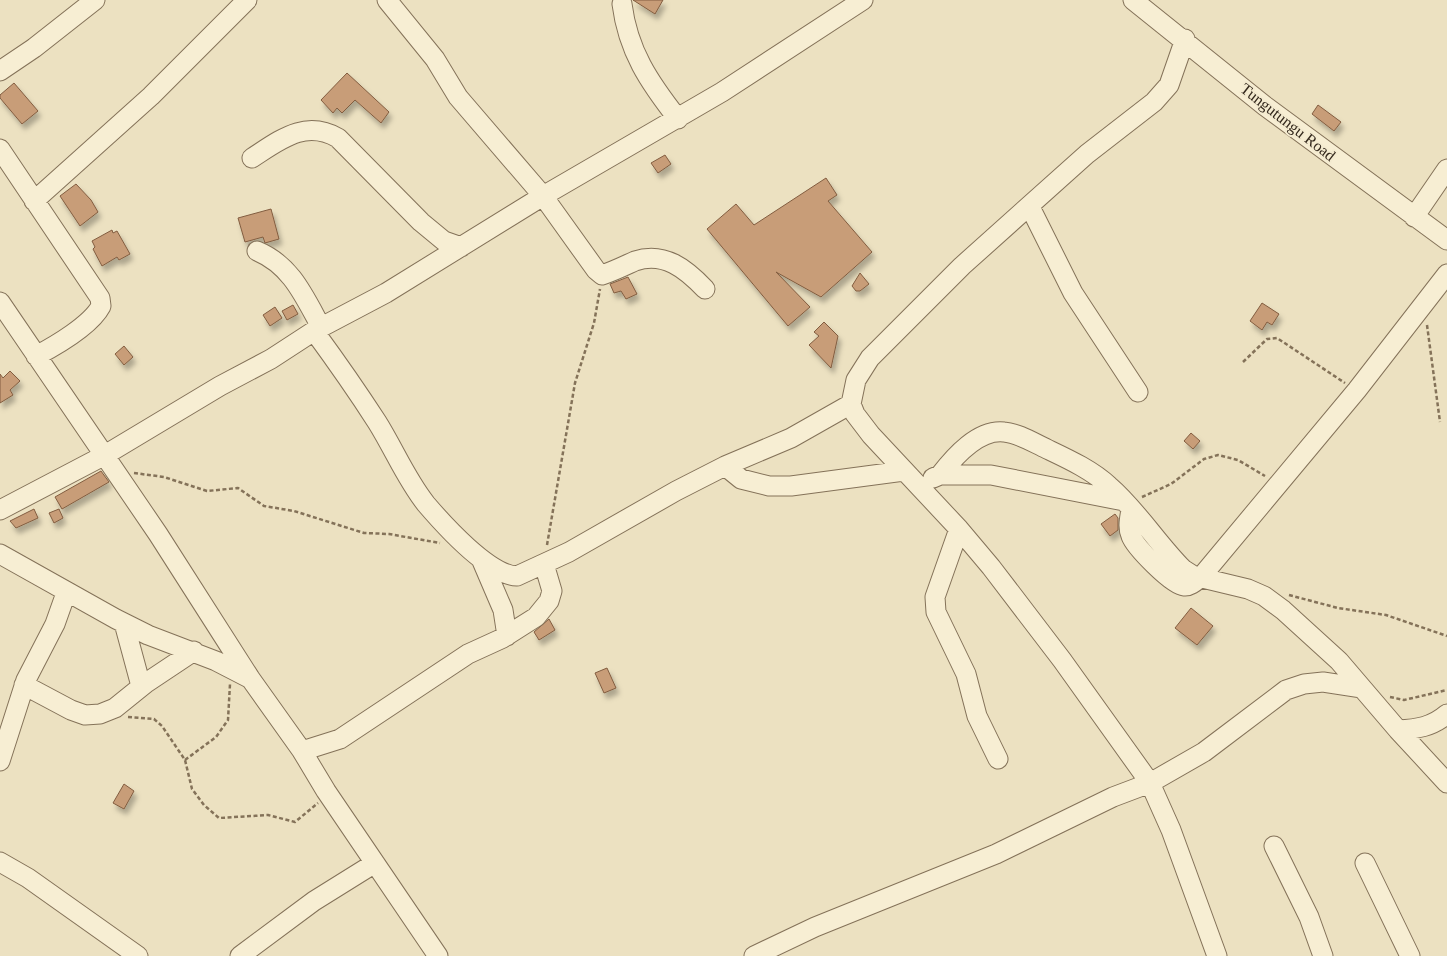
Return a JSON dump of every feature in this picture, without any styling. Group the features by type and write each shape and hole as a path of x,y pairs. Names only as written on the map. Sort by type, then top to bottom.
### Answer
{"street":[{"path":"0,71 34,48 95,0"},
{"path":"34,201 151,96 247,0"},
{"path":"387,0 435,59 458,97 543,196 587,260 602,275 638,261 660,259 688,271 705,289"},
{"path":"0,510 105,455 318,329 386,293 543,196 722,92 863,0"},
{"name":"Tungutungu Road","path":"1133,0 1184,39 1265,106 1447,240"},
{"path":"622,4 625,24 639,64 650,84 678,119"},
{"path":"1184,39 1169,85 1154,102 1087,154 1030,208 962,266 870,358 856,380 851,404 855,414 871,435 959,529 1030,617 1150,783 1171,830 1217,956"},
{"path":"252,158 298,131 314,129 329,133 338,138 421,222 444,241 461,247"},
{"path":"0,149 95,288 101,306 94,315 58,344 36,356"},
{"path":"1414,217 1447,168"},
{"path":"1030,208 1073,293 1138,392"},
{"path":"257,250 280,262 290,275 318,329 426,504 481,559 508,576 517,576 544,564 725,466 791,438 851,404"},
{"path":"940,476 953,459 969,444 987,435 1004,432 1032,442 1079,466 1110,486 1128,505 1131,536 1166,575 1181,586 1188,586 1200,577 1357,390 1447,274"},
{"path":"0,302 117,472 250,678 302,751 438,956"},
{"path":"725,466 741,479 769,486 940,476 991,475 1128,505"},
{"path":"959,529 935,597 936,612 966,674 977,716 998,759"},
{"path":"0,554 66,593 148,635 194,652 250,678"},
{"path":"481,559 503,610 507,636"},
{"path":"302,751 340,738 468,654 507,636 536,617 550,602 552,591 544,564"},
{"path":"1200,577 1248,589 1264,596 1339,661 1398,730 1447,783"},
{"path":"0,762 24,685 54,624 66,593"},
{"path":"124,623 142,686"},
{"path":"24,685 71,710 85,714 106,711 115,708 142,686 194,652"},
{"path":"754,956 815,927 996,854 1104,801 1150,783 1204,752 1286,690 1304,684 1322,682 1362,688"},
{"path":"1398,730 1418,729 1432,724 1447,714"},
{"path":"1274,846 1309,917 1323,956"},
{"path":"0,862 28,878 138,956"},
{"path":"240,956 314,901 376,863"},
{"path":"1365,863 1410,956"}],"path":[{"path":"544,564 575,383 594,323 602,275"},
{"path":"1424,304 1440,422"},
{"path":"1243,362 1267,340 1277,338 1323,370 1357,390"},
{"path":"1128,505 1171,484 1204,459 1218,455 1238,460 1277,484"},
{"path":"117,472 164,477 207,491 238,488 264,506 294,511 364,533 389,534 442,543"},
{"path":"1264,596 1286,594 1338,608 1386,615 1447,636"},
{"path":"185,760 216,737 228,720 231,668"},
{"path":"1386,696 1404,700 1447,690"},
{"path":"106,711 130,717 154,719 162,726 185,760 192,789 204,805 218,818 268,815 295,822 329,794"}],"building":[{"path":"633,0 663,0 655,14"},
{"path":"347,73 389,112 381,123 355,100 342,113 337,108 333,113 321,100"},
{"path":"14,83 38,111 22,124 0,98 0,95"},
{"path":"1318,105 1341,122 1334,131 1312,114"},
{"path":"665,155 671,164 658,173 651,163"},
{"path":"826,178 837,195 828,201 872,252 821,297 776,272 810,307 788,326 707,229 736,204 754,225"},
{"path":"76,184 91,200 98,212 80,226 60,196"},
{"path":"271,209 279,239 265,243 263,237 245,242 238,218"},
{"path":"112,230 113,233 117,231 130,254 119,260 117,257 102,266 93,249 95,247 92,241"},
{"path":"860,273 869,284 860,291 856,291 852,286"},
{"path":"628,277 637,294 626,299 621,291 614,293 610,284"},
{"path":"1262,303 1279,314 1272,325 1267,322 1262,330 1250,321"},
{"path":"293,305 298,314 287,320 282,311"},
{"path":"275,307 282,318 270,326 263,315"},
{"path":"824,322 838,336 831,368 809,345 819,336 814,332"},
{"path":"124,346 133,357 124,365 115,354"},
{"path":"10,371 20,381 10,390 13,395 0,403 0,374 3,378"},
{"path":"1191,433 1200,441 1193,449 1184,441"},
{"path":"101,471 109,482 62,509 55,497"},
{"path":"34,509 38,518 16,528 10,521"},
{"path":"59,509 63,518 54,523 49,513"},
{"path":"1115,514 1118,518 1118,530 1110,536 1101,524"},
{"path":"1191,608 1213,626 1197,645 1175,628"},
{"path":"549,619 555,630 539,640 534,632"},
{"path":"607,668 616,688 604,693 595,673"},
{"path":"124,784 134,791 124,809 113,803"}]}
